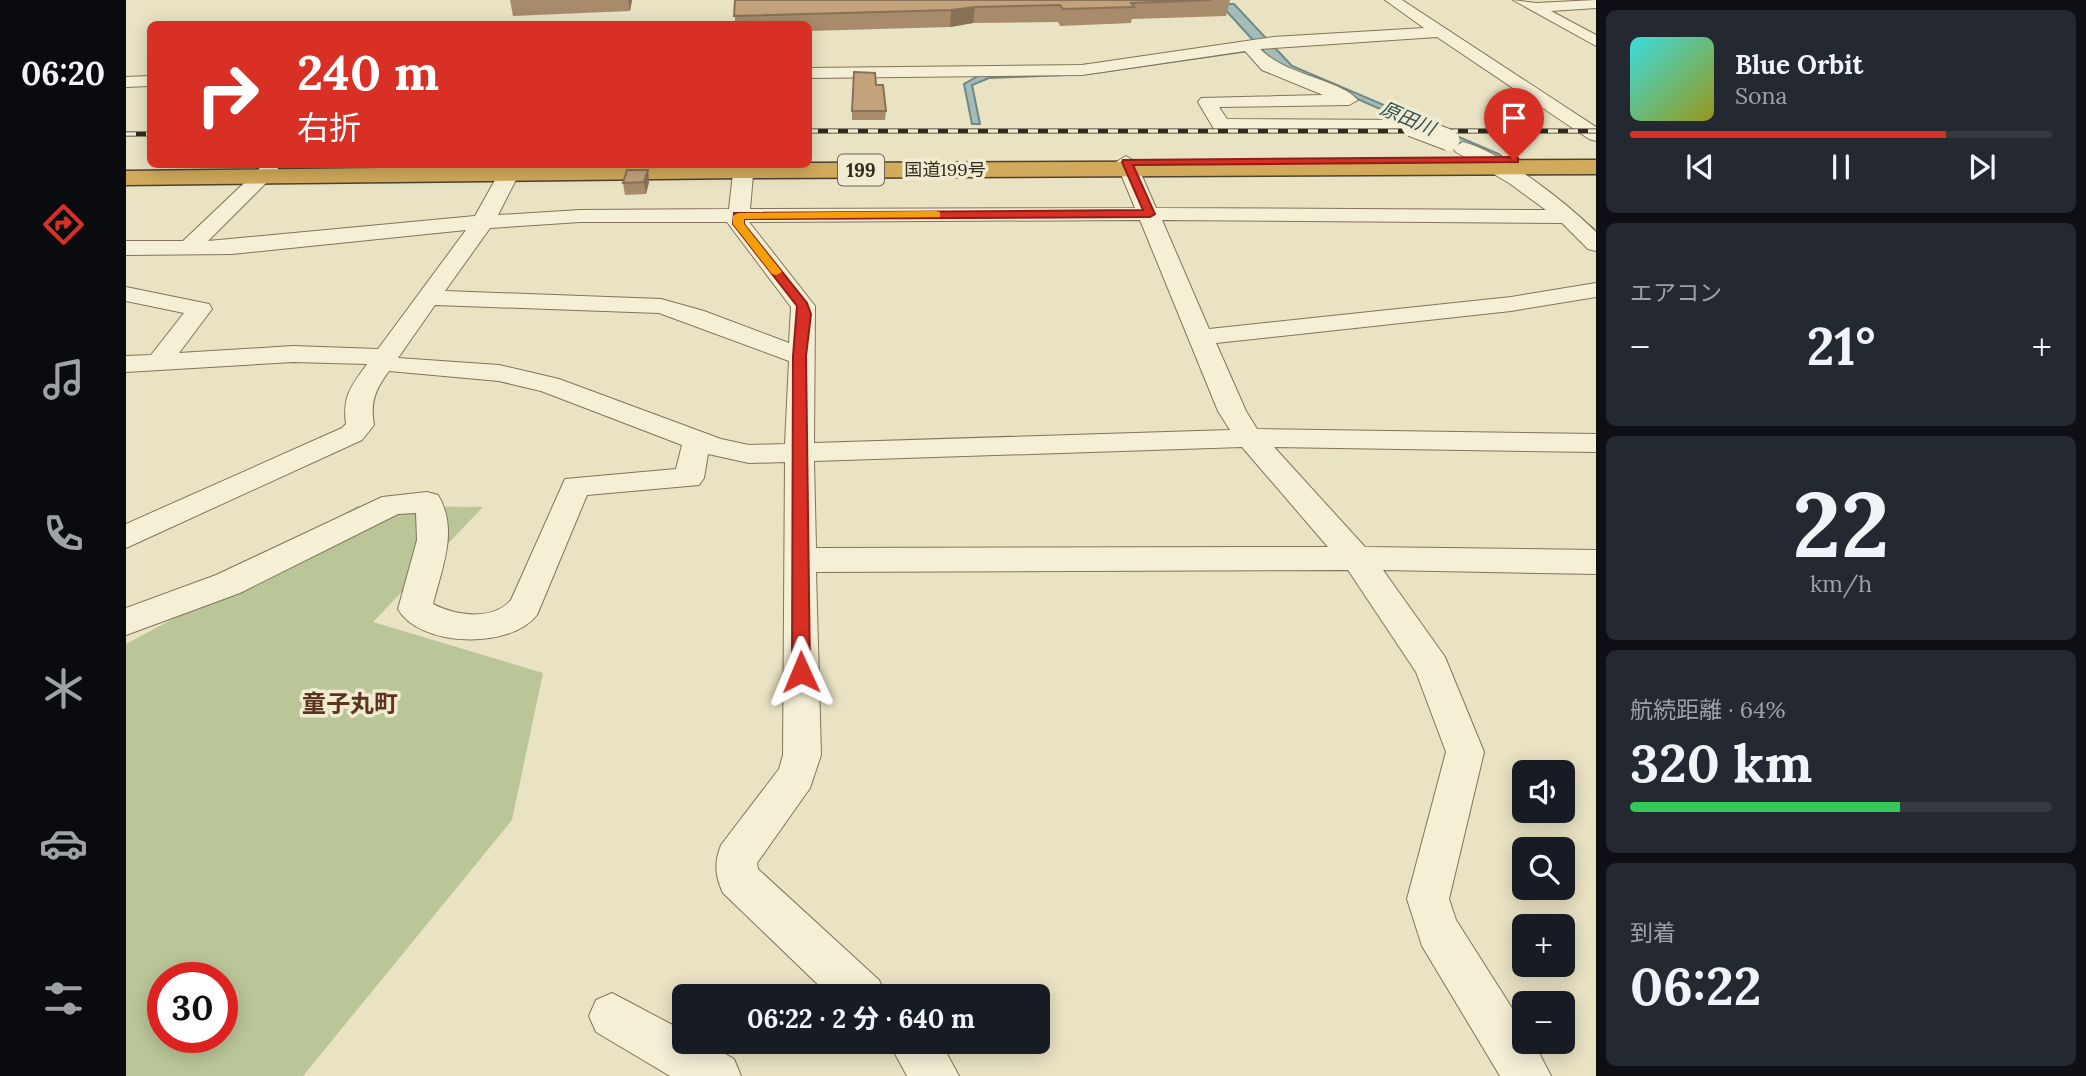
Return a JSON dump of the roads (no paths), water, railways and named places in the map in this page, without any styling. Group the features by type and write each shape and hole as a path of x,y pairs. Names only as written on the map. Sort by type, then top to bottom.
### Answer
{"highway":[{"name":"国道199号","path":"812,167 1596,160"},
{"name":"国道199号","path":"812,163 1128,165"},
{"name":"国道199号","path":"1493,163 1596,167"},
{"name":"国道199号","path":"511,169 540,168"},
{"name":"国道199号","path":"126,177 511,169 744,168"},
{"name":"国道199号","path":"126,171 265,173"}],"street":[{"path":"1392,0 1596,135"},
{"path":"1526,3 1596,4"},
{"path":"1526,3 1596,41"},
{"path":"812,73 1082,70 1273,42 1440,32"},
{"path":"1249,46 1268,66 1456,144 1493,163 1567,217 1596,244"},
{"path":"126,82 147,81"},
{"path":"1349,100 1207,102 1221,125 1409,125"},
{"path":"1128,165 1232,411 1249,438 1357,558 1432,667 1465,752 1428,899 1438,931 1527,1076"},
{"path":"744,168 738,224 803,306 799,453 802,755 796,776 736,859 738,879 850,984"},
{"path":"126,537 352,434 360,425 357,407 364,387 483,222 511,169"},
{"path":"189,247 265,173"},
{"path":"126,248 298,243 483,222 580,216 720,213 738,216 1150,214 1567,217"},
{"path":"1202,337 1511,304 1596,290"},
{"path":"126,294 200,309 159,362"},
{"path":"428,298 660,306 695,316 800,356"},
{"path":"126,364 293,354 382,359 405,367 499,373 550,385 715,447 749,454 1249,438 1596,443"},
{"path":"126,622 228,583 393,504 419,501 427,502 434,512 435,530 415,609 424,617 447,625 494,625 512,620 525,607 576,486 689,478 697,439"},
{"path":"799,560 1357,558 1587,567"},
{"path":"612,1016 717,1076"},
{"path":"921,1054 935,1076"}],"water":[{"name":"原田川","path":"1220,4 1234,4 1292,66 1499,154 1594,229 1596,240 1483,154 1273,62"},
{"path":"1246,49 1249,51 1088,74 989,78 972,85 980,124 972,124 964,84 980,75"}],"railway":[{"path":"812,131 1596,131"},
{"path":"126,134 147,134"}],"district":[{"name":"童子丸町","path":"350,704"}]}
